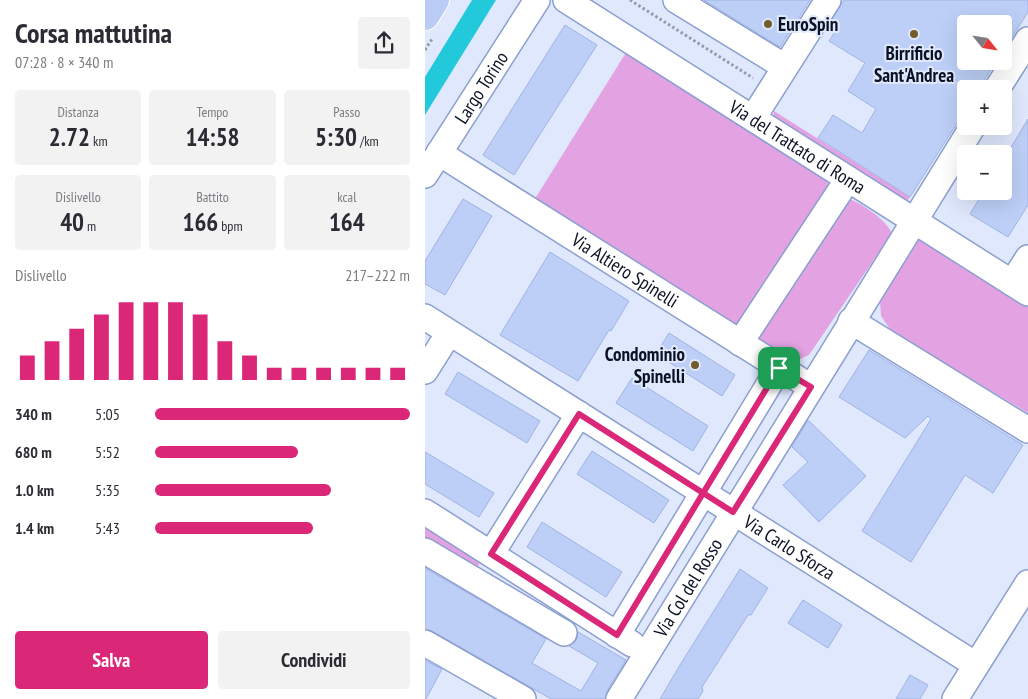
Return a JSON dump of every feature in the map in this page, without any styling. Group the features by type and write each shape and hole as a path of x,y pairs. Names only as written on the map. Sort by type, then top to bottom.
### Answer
{"main road":[{"path":"425,16 435,0"}],"street":[{"name":"Largo Torino","path":"425,175 537,0"},
{"name":"Via del Trattato di Roma","path":"566,0 602,9 753,118 1020,288"},
{"path":"676,0 785,67"},
{"path":"753,118 828,0"},
{"path":"1003,80 1028,40"},
{"name":"Via Col del Rosso","path":"619,699 967,135"},
{"name":"Via Altiero Spinelli","path":"439,153 811,387"},
{"path":"740,344 848,179"},
{"path":"1020,288 1028,258"},
{"name":"Via Carlo Sforza","path":"425,317 976,665"},
{"path":"851,322 1028,430"},
{"path":"425,371 449,333"},
{"path":"617,635 702,492 779,368"},
{"path":"486,587 496,557 579,414"},
{"path":"425,512 647,654"},
{"path":"425,551 563,633"},
{"path":"955,699 1028,583"},
{"path":"425,643 523,699"}],"path":[{"path":"630,0 770,89"}],"shaded area":[{"path":"627,51 823,174 830,188 740,322 729,327 533,202"},
{"path":"774,111 910,197 907,201 773,118"},
{"path":"850,199 874,213 892,233 809,355 791,363 768,348 759,338 763,322"},
{"path":"919,236 1028,306 1028,413 892,332 881,316 880,300"},
{"path":"425,525 481,561 474,573 425,543"}],"water":[{"path":"472,0 496,0 425,115 425,77"}],"building":[{"name":"EuroSpin","path":"704,0 810,0 780,47"},
{"path":"844,0 1028,0 1028,12 1013,36 1013,15 957,15 957,70 991,70 984,80 957,80 957,123 910,197 818,138 833,115 862,133 876,109 848,91 865,63 829,41 837,29 829,24"},
{"path":"565,25 597,45 514,175 483,155"},
{"path":"1028,119 1028,205 1008,237 970,214 979,200 1012,200 1012,146"},
{"path":"463,199 492,216 445,295 425,284 425,261"},
{"path":"550,252 629,301 578,381 500,335"},
{"name":"Condominio Spinelli","path":"669,333 735,375 722,396 656,354"},
{"path":"869,350 1023,445 993,493 965,475 911,562 862,531 931,419 928,416 905,438 839,397"},
{"path":"458,372 540,421 527,443 445,394"},
{"path":"632,378 708,426 693,451 616,403"},
{"path":"808,420 866,476 819,522 783,485 808,462 792,447"},
{"path":"592,451 669,500 654,523 577,474"},
{"path":"425,452 494,493 479,517 425,484"},
{"path":"542,522 622,572 606,597 527,547"},
{"path":"425,568 546,639 532,663 581,691 598,663 569,646 576,641 578,632 626,660 607,691 605,699 551,699 432,631 425,629"},
{"path":"740,569 768,588 751,615 748,615 702,687 703,691 698,699 660,699 680,665"},
{"path":"803,600 842,625 828,648 788,623"},
{"path":"425,660 442,669 426,699 425,699"},
{"path":"910,675 928,685 920,699 896,699"}],"place":[{"name":"EuroSpin","path":"768,24"},
{"name":"Birrificio Sant'Andrea","path":"914,34"},
{"name":"Condominio Spinelli","path":"695,365"}],"route":[{"path":"779,368 702,492 617,635 491,554 579,414 702,492 733,512 811,387 779,368"}]}
